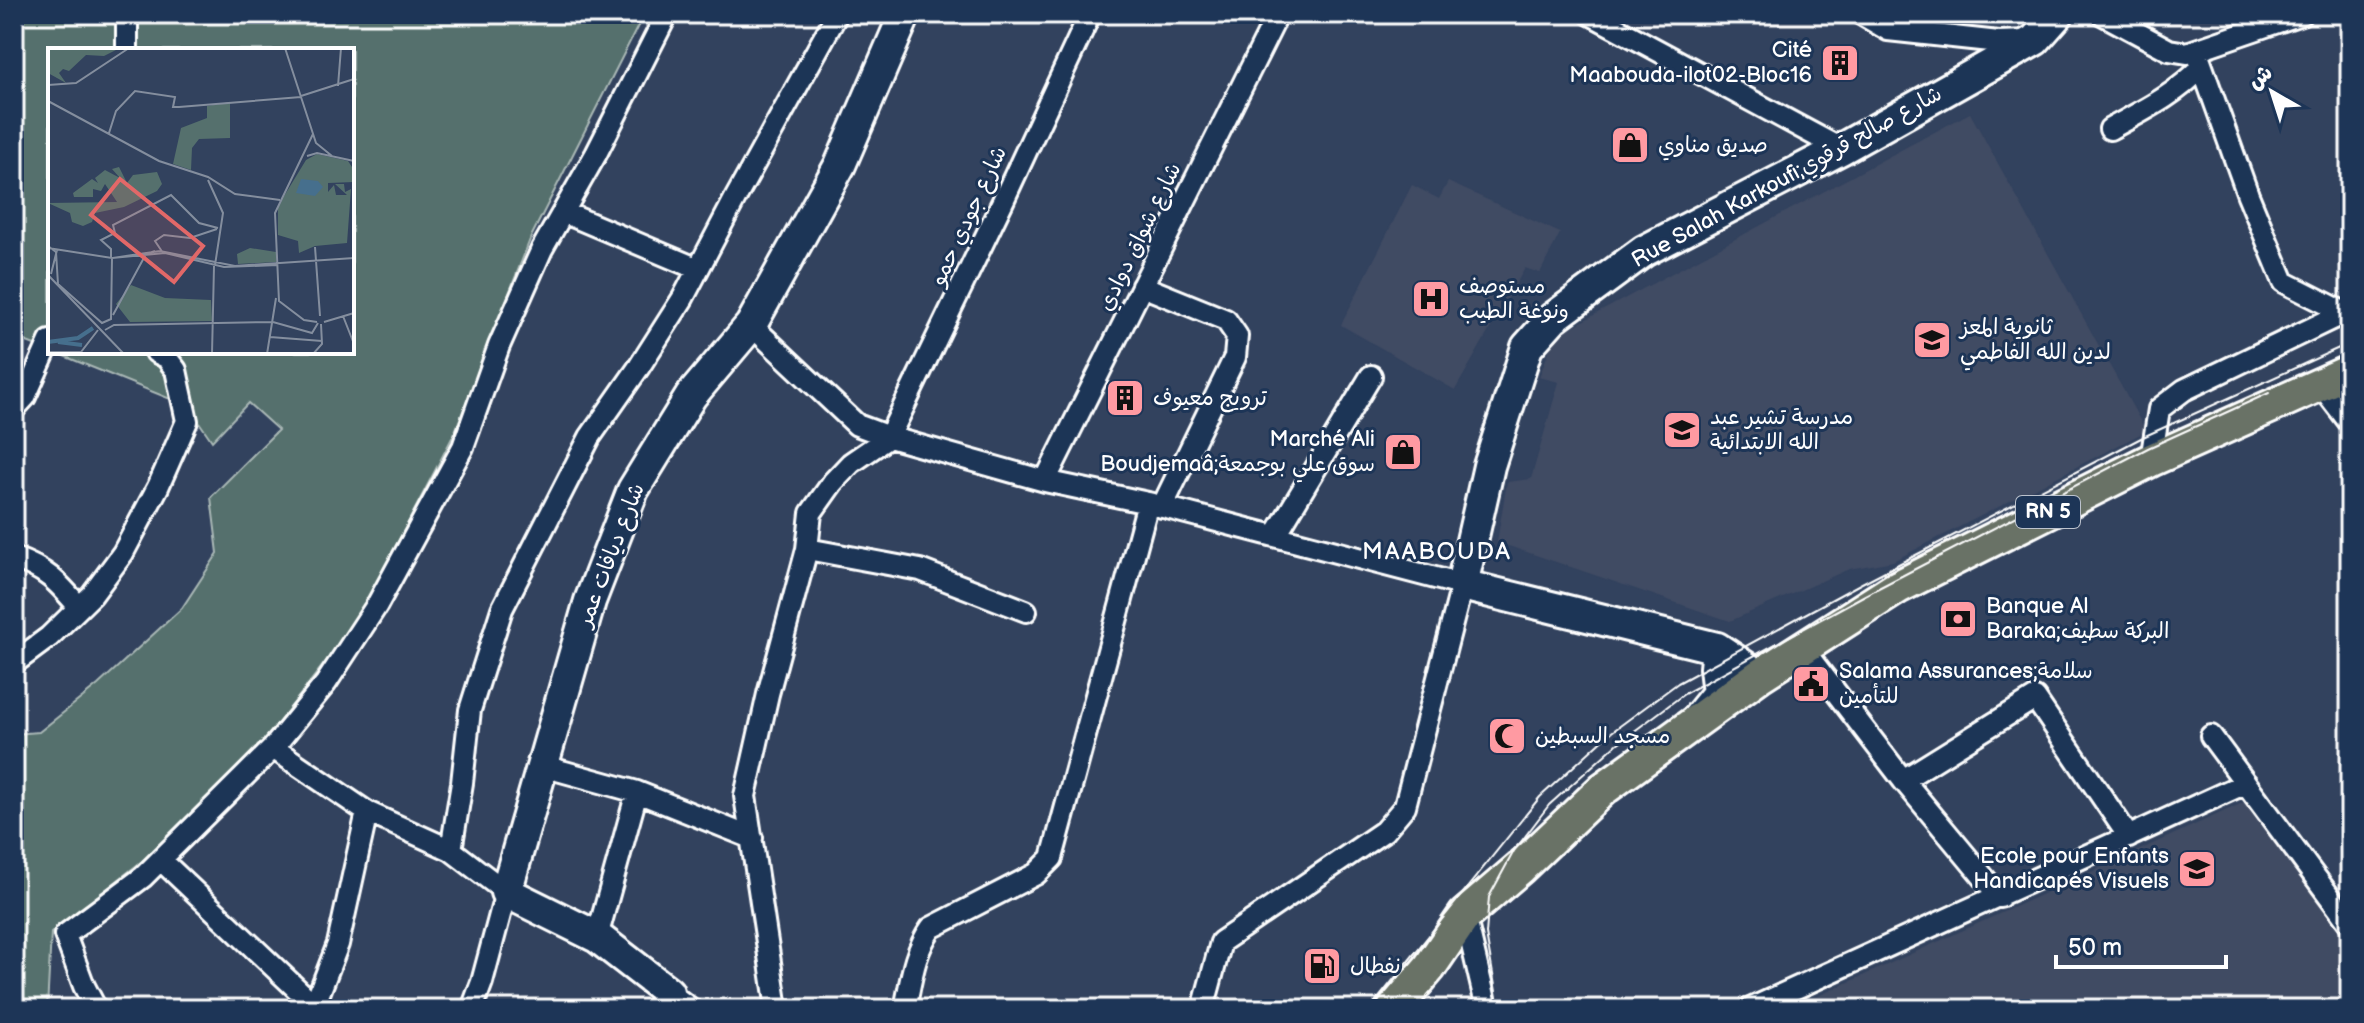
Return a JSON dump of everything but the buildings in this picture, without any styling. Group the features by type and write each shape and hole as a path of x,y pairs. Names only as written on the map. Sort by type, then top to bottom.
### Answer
{"main road":[{"name":"RN 5","path":"1394,1009 1429,968 1465,915 1603,789 1759,676 1898,587 2151,460 2350,371"}],"street":[{"path":"127,14 127,48"},
{"path":"96,1009 65,935 143,877 273,748 326,683 377,605 463,447 499,346 542,249 596,154 667,14"},
{"path":"451,850 470,710 502,609 590,437 683,298 837,14"},
{"name":"شارع ديافات عمر","path":"472,1009 590,601 633,490 691,396 751,325 840,165 905,14"},
{"name":"شارع جودي حمو","path":"889,437 1090,14"},
{"name":"شارع شواق دوادي","path":"1045,481 1278,14"},
{"path":"1590,14 1841,149"},
{"path":"1861,14 1888,30 1999,42 2035,40"},
{"name":"Rue Salah Karkoufi;شارع صالح قرقوي","path":"1203,1009 1221,942 1384,831 1405,806 1489,466 1527,347 1553,318 1644,251 1841,149 2035,40 2058,14"},
{"path":"2102,14 2169,50 2199,58 2248,195 2284,282 2348,312"},
{"path":"2110,129 2167,98 2199,58 2301,14"},
{"path":"563,212 698,269"},
{"path":"905,1009 921,942 931,928 1036,874 1052,858 1155,505 1235,357 1237,336 1226,320 1142,286"},
{"path":"2151,460 2159,409 2184,390 2348,312"},
{"path":"751,325 857,425 889,437 1045,481 1155,505 1717,648 1759,676"},
{"path":"14,409 25,397 48,345"},
{"path":"14,663 49,637 92,595 123,553 158,487 187,421 176,370 160,354"},
{"path":"1275,536 1371,376"},
{"path":"2320,384 2350,423"},
{"path":"777,1009 745,796 751,762 807,549 811,513 851,463 889,437"},
{"path":"807,549 920,570 1026,611"},
{"path":"14,558 36,566 55,579 79,607"},
{"path":"1696,720 1718,693 1715,668 1717,648"},
{"path":"1802,648 1903,780 2000,897"},
{"path":"1903,780 2035,698 2129,837"},
{"path":"2211,736 2346,911"},
{"path":"273,748 367,812 451,850 506,892 597,937 673,1003"},
{"path":"543,766 637,792 752,838"},
{"path":"1750,1009 2246,783"},
{"path":"597,937 637,792"},
{"path":"161,860 314,1008 338,944 367,812"},
{"path":"1465,915 1487,1009"}],"shaded area":[{"path":"1970,113 2146,431 1893,561 1849,569 1730,621 1497,542 1507,482 1531,479 1559,382 1539,377 1555,336"},
{"name":"مستوصف ونوغة الطيب","path":"1448,182 1560,233 1540,273 1525,268 1455,390 1341,325 1412,185 1439,199"},
{"name":"Ecole pour Enfants Handicapés Visuels","path":"2245,802 2350,937 2350,1009 1790,1009"}],"green space":[{"path":"14,14 644,14 531,237 454,434 357,621 272,731 161,846 51,933 47,1009 14,1009 14,734 39,732 98,685 182,608 218,553 211,497 278,430 248,403 212,441 188,406 59,354 354,354 354,48 48,48 48,350 14,337"}],"tram line":[{"path":"1370,1009 1540,797 1609,734 1678,683 1860,584 2143,437 2350,343"},
{"path":"1499,1009 1486,934 1489,897 1514,851 1549,805 1617,744 1684,694 1865,595 2148,448 2269,393"}],"place":[{"name":"Cité Maabouda-ilot02-Bloc16","path":"1840,63"},
{"name":"صديق مناوي","path":"1630,145"},
{"name":"مستوصف ونوغة الطيب","path":"1431,299"},
{"name":"ثانوية المعز لدين الله الفاطمي","path":"1932,340"},
{"name":"ترويج معيوف","path":"1125,398"},
{"name":"مدرسة تشير عبد الله الابتدائية","path":"1682,430"},
{"name":"Marché Ali Boudjemaâ;سوق علي بوجمعة","path":"1403,452"},
{"name":"Banque Al Baraka;البركة سطيف","path":"1958,619"},
{"name":"Salama Assurances;سلامة للتأمين","path":"1811,684"},
{"name":"مسجد السبطين","path":"1507,736"},
{"name":"Ecole pour Enfants Handicapés Visuels","path":"2197,869"},
{"name":"نفطال","path":"1322,966"}],"district":[{"name":"MAABOUDA","path":"1437,551"}]}
